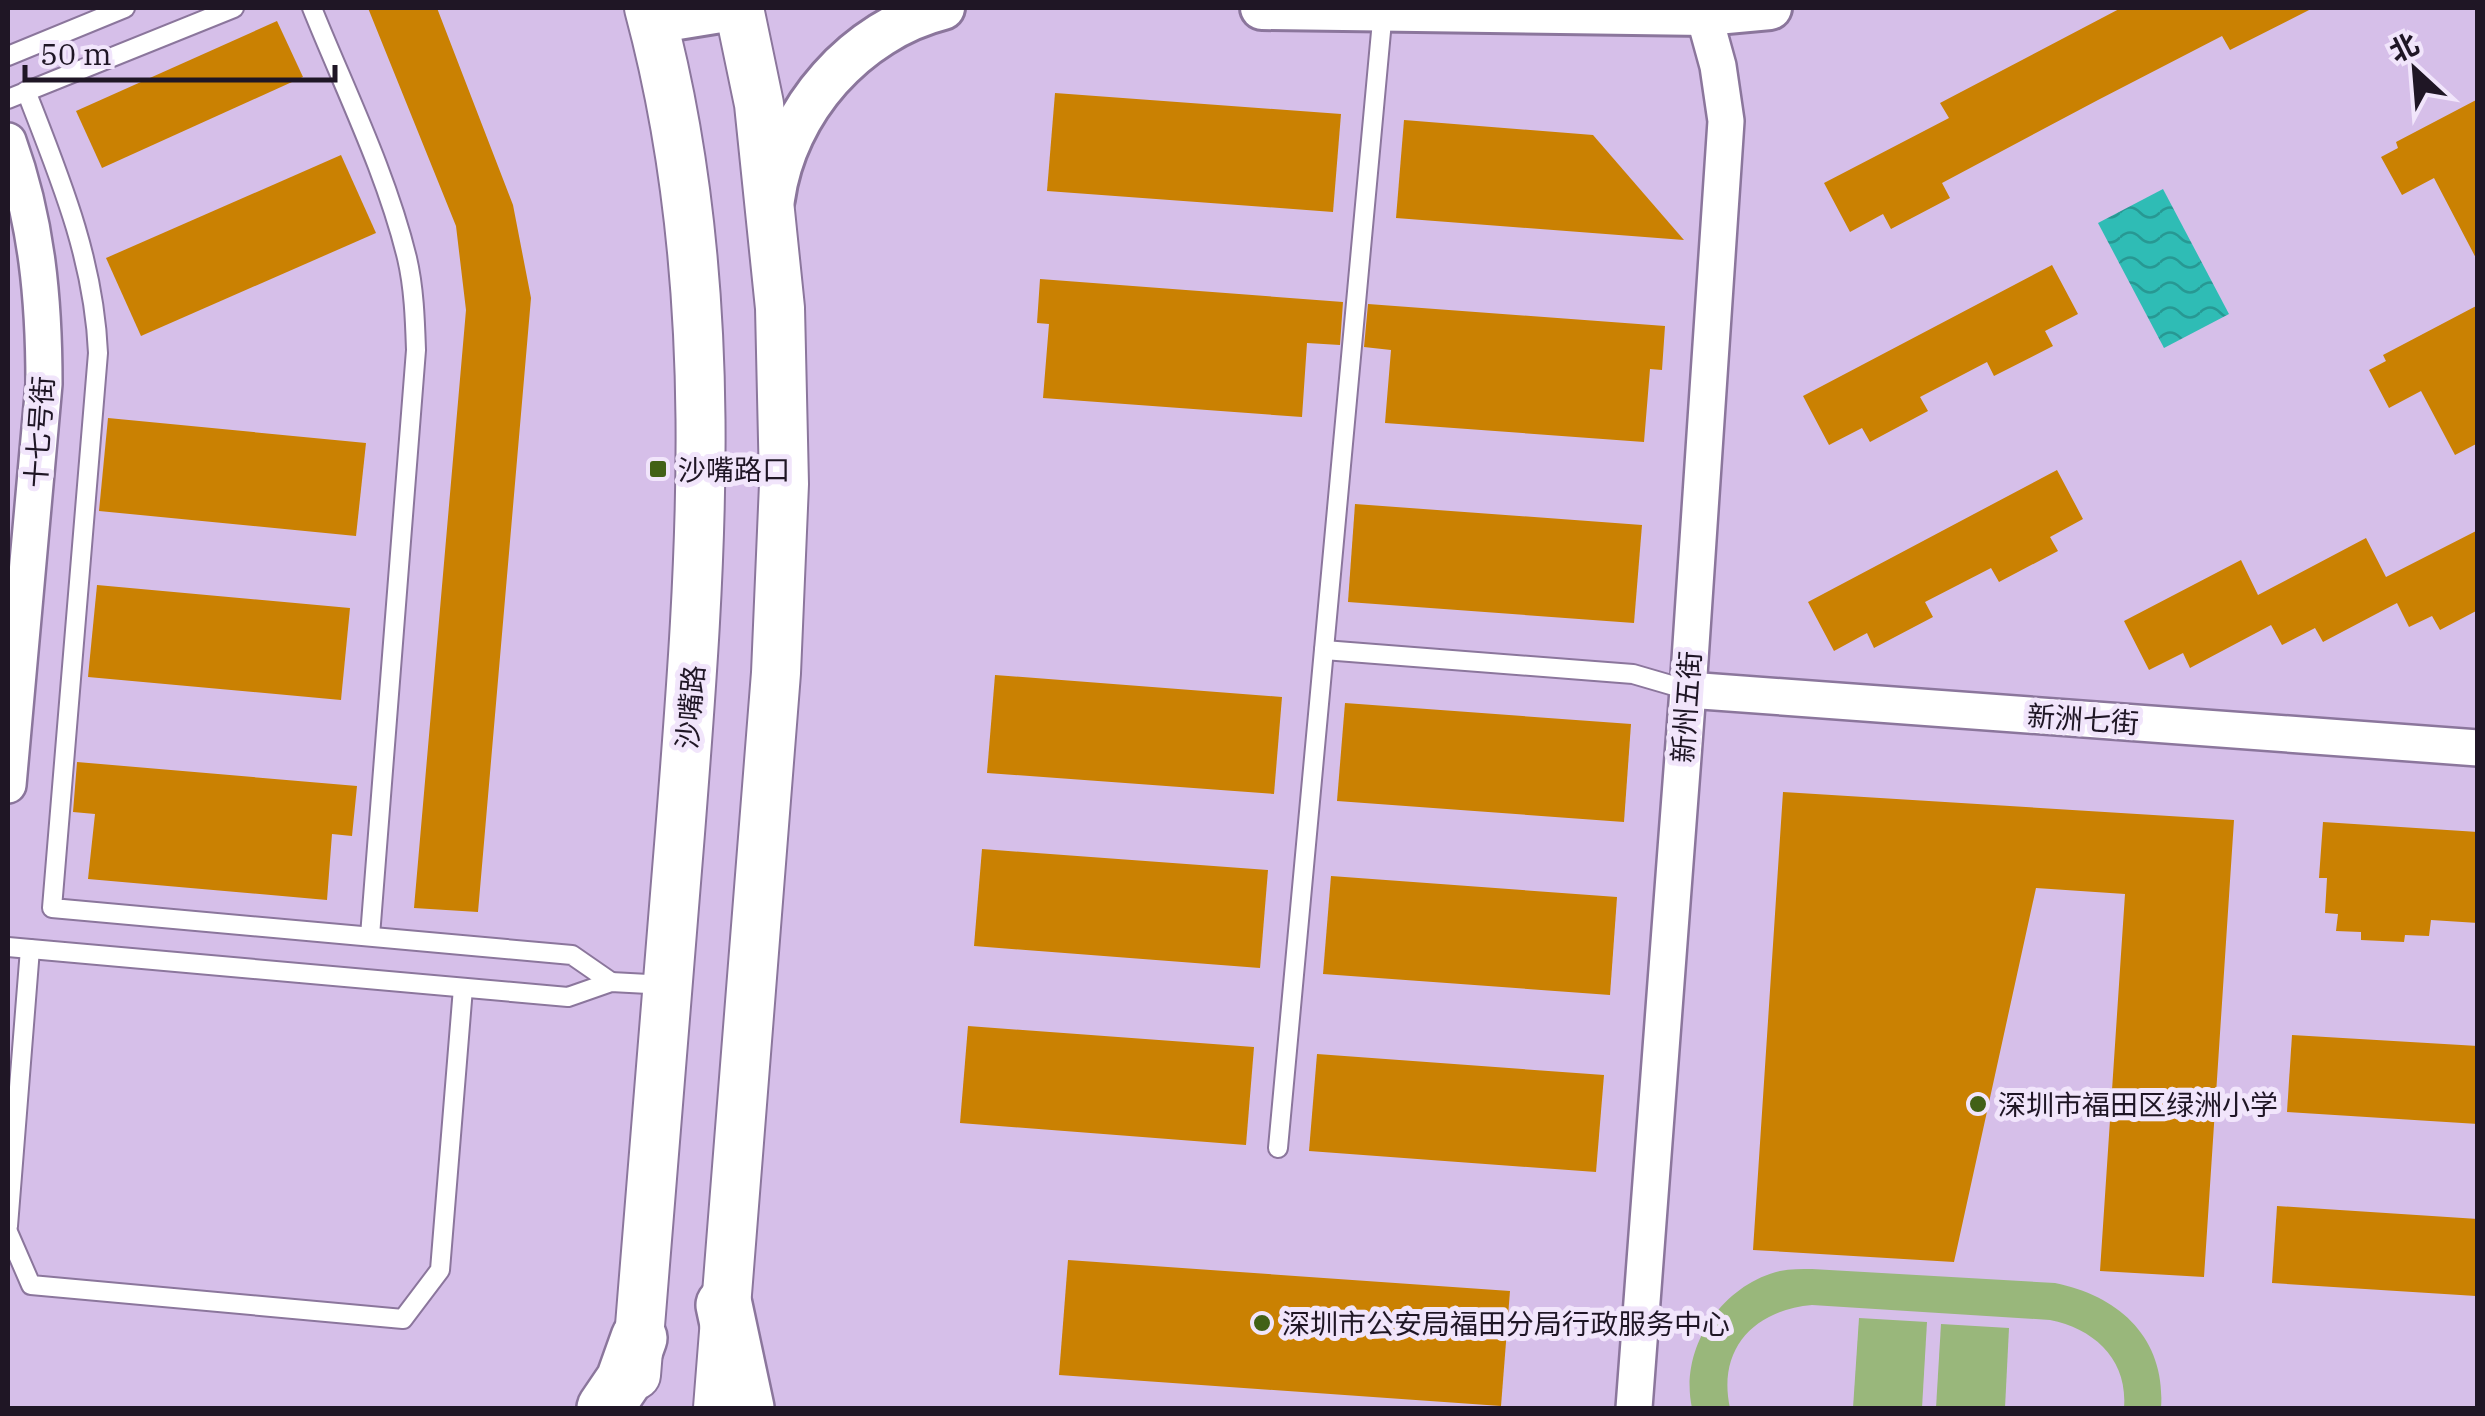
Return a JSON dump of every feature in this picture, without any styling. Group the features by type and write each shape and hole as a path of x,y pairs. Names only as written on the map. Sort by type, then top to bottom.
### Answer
{"main road":[{"path":"718,1408 782,556 783,354 759,104 739,8"},
{"name":"沙嘴路","path":"633,1408 696,638 703,416 694,272 678,140 651,15"},
{"path":"724,1305 746,1408"},
{"path":"605,1408 624,1380 639,1338"}],"street":[{"path":"651,15 739,8"},
{"path":"772,234 782,157 815,98 844,64 873,39 905,21 943,8"},
{"path":"1262,8 1770,8"},
{"name":"新州五街","path":"1634,1408 1726,121 1704,10"},
{"name":"十七号街","path":"8,141 31,218 44,330 44,384 8,786"},
{"name":"新洲七街","path":"1688,690 2478,748"}],"lane":[{"path":"8,56 125,8"},
{"path":"8,99 234,8"},
{"path":"312,8 396,217 414,309 416,350 370,936"},
{"path":"1278,1148 1383,10"},
{"path":"26,91 74,215 88,263 98,353 52,908 572,955 611,982"},
{"path":"1324,650 1633,674 1688,690"},
{"path":"8,946 568,998 611,982 668,985"},
{"path":"30,949 8,1229 31,1285 403,1318 440,1270 463,988"}],"shaded area":[{"path":"1812,1269 2055,1283 2078,1289 2118,1310 2147,1342 2161,1383 2161,1408 2124,1408 2124,1391 2114,1361 2094,1339 2066,1324 1812,1305 1773,1315 1744,1336 1729,1368 1730,1408 1692,1408 1692,1364 1699,1342 1723,1305 1759,1278 1780,1271"},
{"path":"1859,1318 1927,1322 1922,1408 1853,1408"},
{"path":"1941,1324 2009,1328 2005,1408 1936,1408"}],"water":[{"path":"2163,189 2229,314 2164,348 2098,223"}],"building":[{"path":"368,8 437,8 513,205 531,298 478,912 414,908 466,310 456,226"},
{"path":"2121,8 2313,8 2230,50 2222,36 2098,100 1942,183 1950,198 1891,229 1883,214 1850,232 1824,183 1949,118 1940,103"},
{"path":"277,21 303,77 102,168 76,111"},
{"path":"1055,93 1341,114 1333,212 1047,191"},
{"path":"2478,99 2478,262 2434,178 2402,195 2381,157 2398,148 2396,142"},
{"path":"1404,120 1593,135 1684,240 1396,218"},
{"path":"341,155 376,233 141,336 106,258"},
{"path":"2052,265 2078,314 2045,331 2053,346 1994,376 1987,362 1920,397 1928,411 1870,442 1862,428 1829,445 1803,396"},
{"path":"1040,279 1343,302 1340,345 1307,343 1302,417 1043,398 1049,324 1037,323"},
{"path":"1368,304 1665,326 1662,370 1650,369 1644,442 1385,423 1391,350 1364,347"},
{"path":"2478,305 2478,443 2455,455 2421,391 2389,408 2369,370 2386,361 2383,355"},
{"path":"108,418 366,443 356,536 99,511"},
{"path":"2057,470 2083,519 2050,537 2058,551 1999,582 1991,568 1925,602 1933,617 1874,648 1867,633 1834,651 1808,602"},
{"path":"1355,504 1642,525 1634,623 1348,602"},
{"path":"2478,530 2478,610 2440,630 2432,616 2409,627 2397,603 2323,642 2315,628 2282,645 2271,625 2190,668 2183,653 2149,670 2124,621 2241,560 2258,595 2366,538 2386,577"},
{"path":"97,585 350,608 341,700 88,677"},
{"path":"995,675 1282,697 1274,794 987,773"},
{"path":"1345,703 1631,724 1624,822 1337,801"},
{"path":"77,762 357,786 352,836 332,834 327,900 88,879 95,814 73,812"},
{"path":"1783,792 2234,820 2204,1277 2100,1271 2125,894 2036,888 1954,1262 1753,1250"},
{"path":"2323,822 2478,832 2478,923 2431,920 2429,936 2405,935 2404,942 2361,940 2361,932 2336,931 2338,914 2325,913 2327,878 2319,878"},
{"path":"982,849 1268,870 1260,968 974,946"},
{"path":"1331,876 1617,897 1610,995 1323,974"},
{"path":"968,1026 1254,1047 1246,1145 960,1123"},
{"path":"2292,1035 2478,1046 2478,1124 2287,1112"},
{"path":"1317,1054 1604,1075 1596,1172 1309,1151"},
{"path":"2277,1206 2478,1219 2476,1296 2272,1283"},
{"path":"1068,1260 1510,1291 1501,1406 1059,1375"}],"place":[{"name":"沙嘴路口","path":"658,469"},
{"name":"深圳市福田区绿洲小学","path":"1978,1104"},
{"name":"深圳市公安局福田分局行政服务中心","path":"1262,1323"}]}
